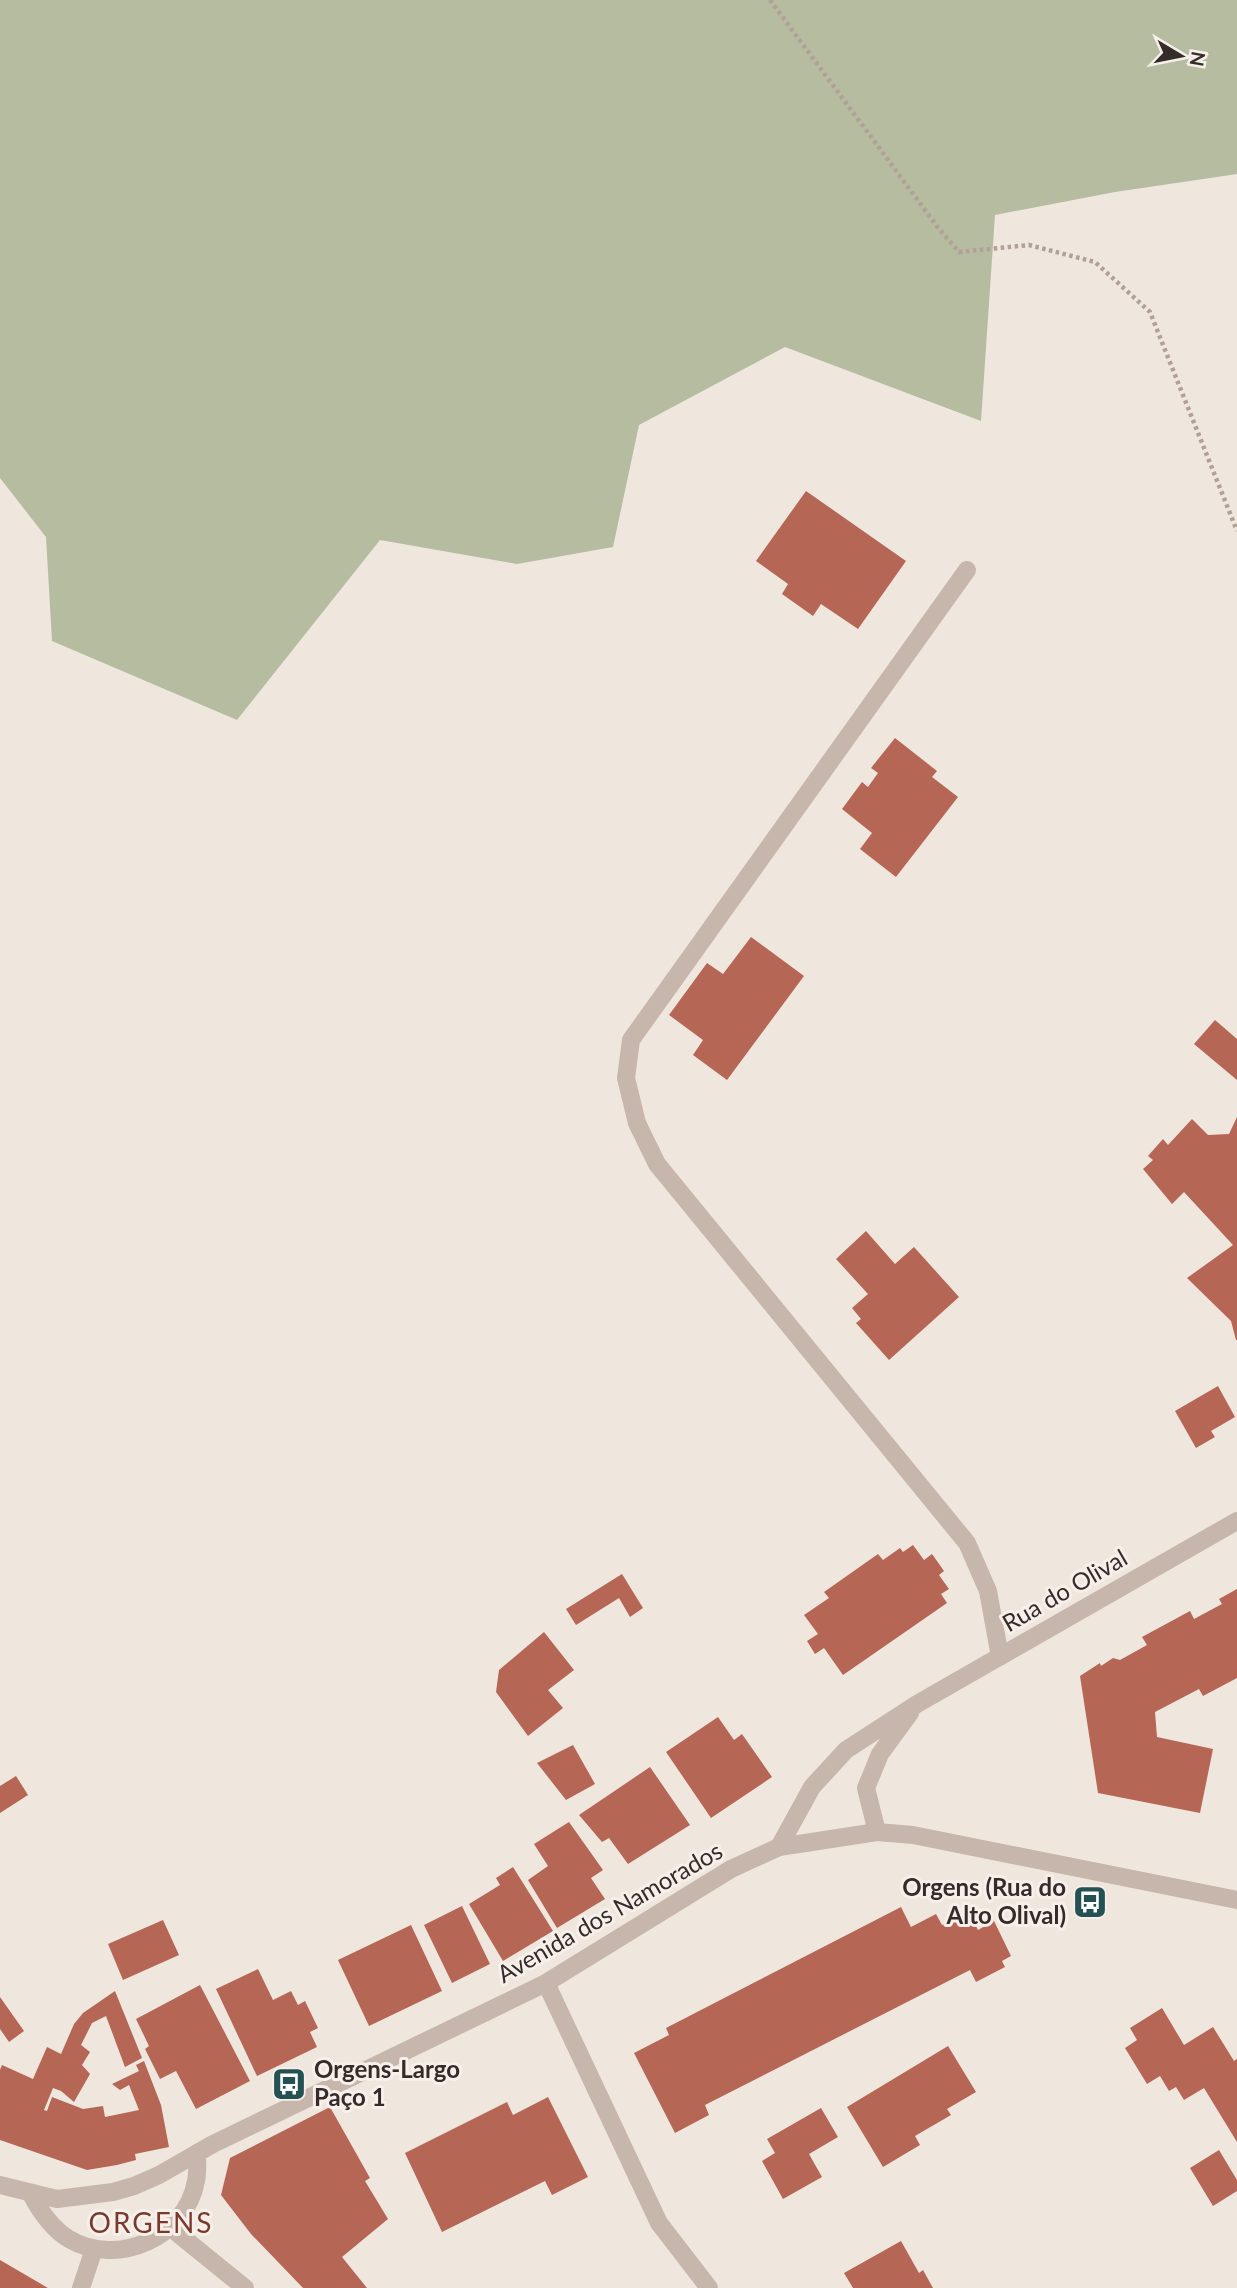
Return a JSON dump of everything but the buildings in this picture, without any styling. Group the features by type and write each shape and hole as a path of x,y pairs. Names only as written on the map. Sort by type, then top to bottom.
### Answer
{"street":[{"path":"967,570 631,1040 626,1078 637,1123 657,1164 967,1542 988,1591 1000,1657"},
{"name":"Rua do Olival","path":"779,1847 811,1787 846,1750 916,1704 1237,1521"},
{"name":"Rua do Olival","path":"877,1832 866,1788 880,1754 916,1704"},
{"name":"Avenida dos Namorados","path":"0,2185 57,2199 113,2192 159,2175 197,2153 546,1983 731,1869 779,1847 877,1832 913,1835 1237,1900"},
{"path":"546,1983 659,2223 709,2288"},
{"path":"31,2194 48,2221 69,2239 94,2249 121,2250 134,2247 148,2243 170,2228 187,2206 196,2180 197,2153"},
{"path":"170,2228 245,2288"},
{"path":"81,2288 94,2249"}],"path":[{"path":"770,0 939,229 959,252 1029,245 1095,262 1150,312 1237,531"}],"green space":[{"path":"0,0 1237,0 1237,174 1115,192 995,215 981,421 785,347 639,425 613,547 517,564 380,540 237,720 52,641 46,537 0,478"}],"place":[{"name":"Orgens (Rua do Alto Olival)","path":"1090,1902"},
{"name":"Orgens-Largo Paço 1","path":"289,2084"}],"district":[{"name":"ORGENS","path":"151,2223"}]}
